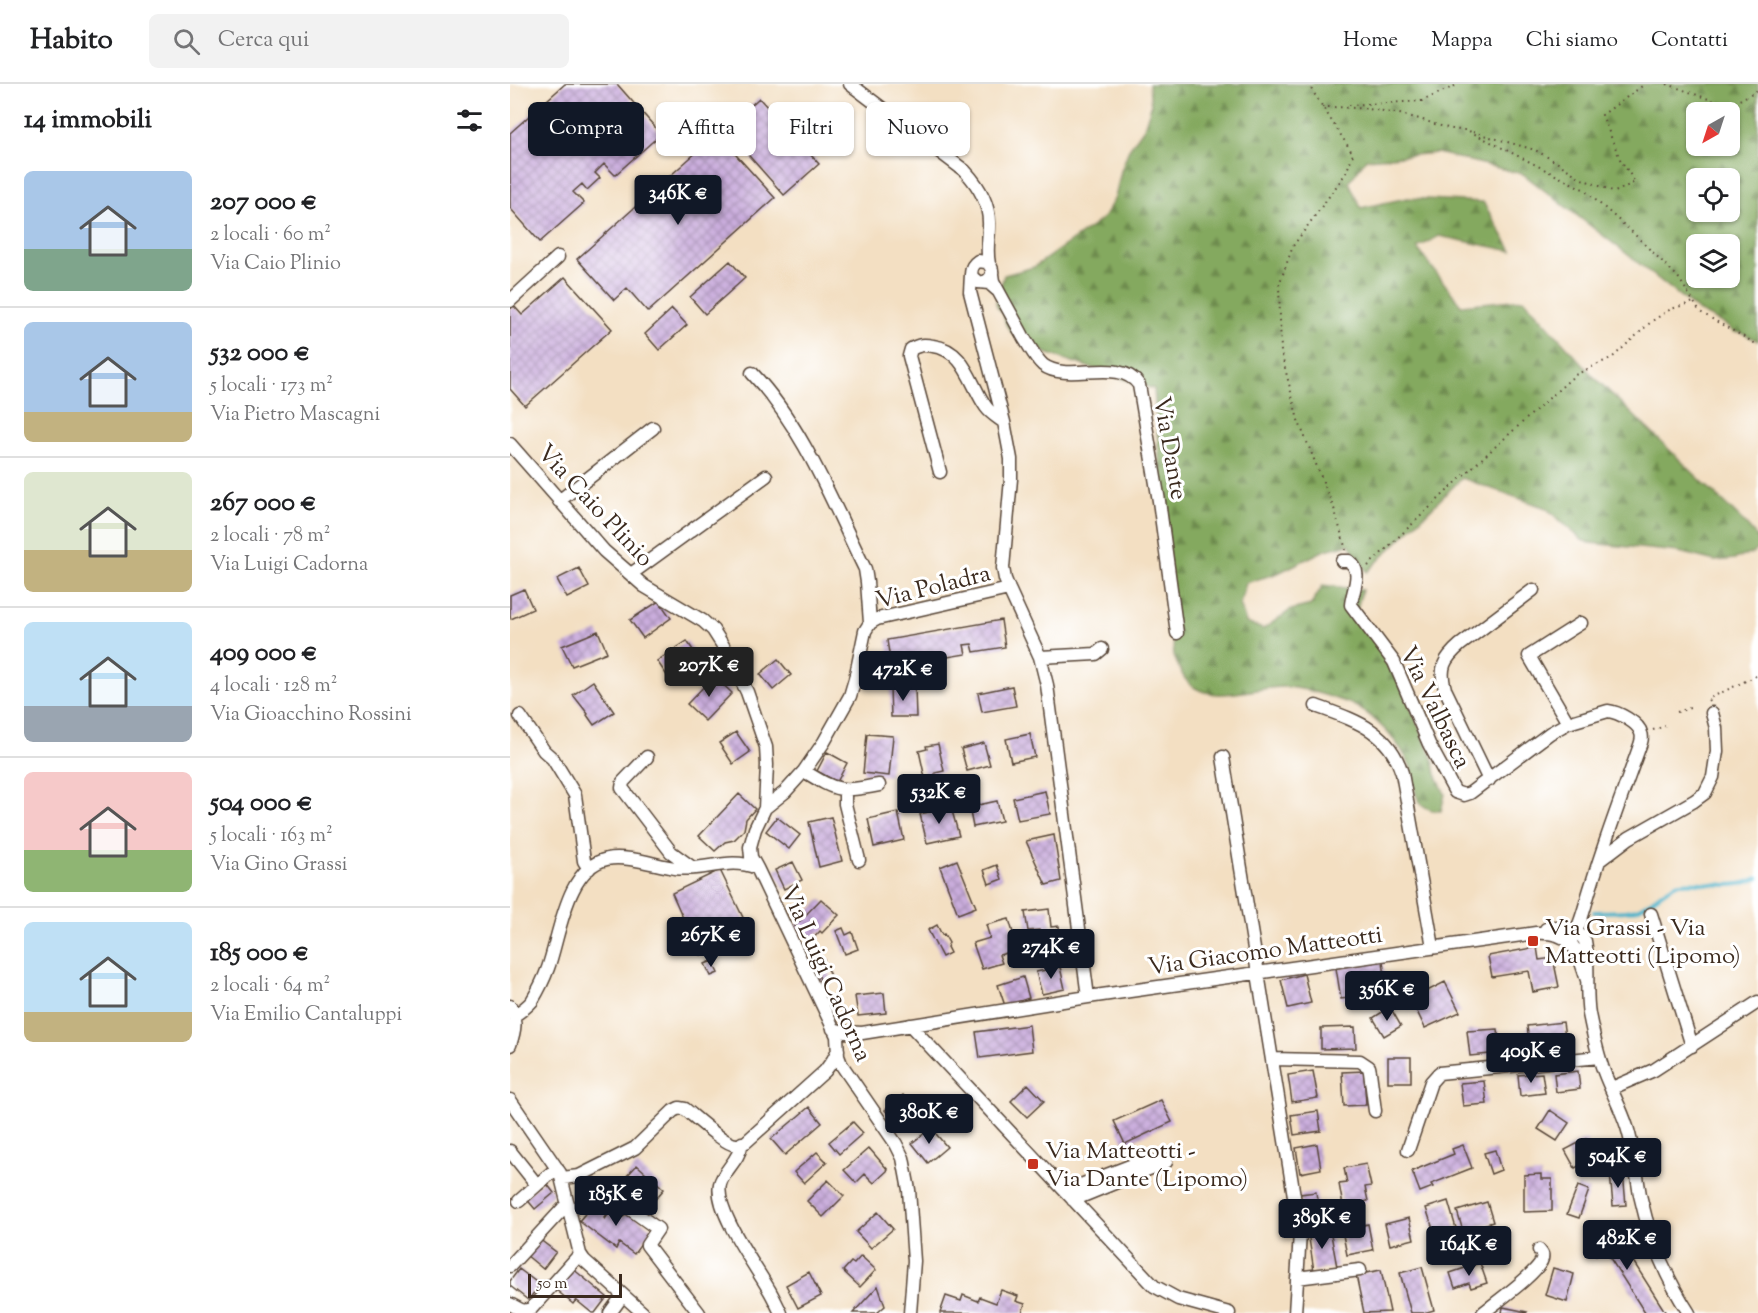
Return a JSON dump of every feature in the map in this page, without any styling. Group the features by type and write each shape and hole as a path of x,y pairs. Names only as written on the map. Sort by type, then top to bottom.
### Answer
{"street":[{"path":"850,84 965,171 979,189 989,212 987,276 975,292 973,301"},
{"path":"988,240 973,268 970,289 1004,422 1012,468 1004,568 1009,589 1040,657 1047,686 1088,997"},
{"path":"510,301 558,257"},
{"path":"973,268 982,261 987,276"},
{"path":"973,268 975,280 987,276"},
{"name":"Via Dante","path":"987,276 993,281 1032,352 1042,364 1061,372 1103,371 1126,374 1139,386 1159,501 1177,633"},
{"path":"940,472 909,356 910,350 921,344 941,347 959,359 985,405 993,415 1004,422"},
{"path":"752,373 769,391 801,439 865,569 870,623"},
{"path":"559,501 653,428"},
{"name":"Via Caio Plinio","path":"510,444 604,551 654,593 703,621 713,630 727,652 747,692 766,747 765,808 751,839 751,857 757,868"},
{"path":"631,574 766,476"},
{"path":"1345,561 1356,568 1357,576"},
{"name":"Via Valbasca","path":"1357,576 1351,605 1394,662 1453,790 1461,795 1466,795 1489,780 1550,733 1568,723 1608,711 1636,725 1642,733 1639,748 1573,937"},
{"name":"Via Poladra","path":"765,808 785,792 804,771 824,742 850,696 865,631 870,623 877,619 1009,589"},
{"path":"1489,780 1444,689 1442,668 1450,653 1533,591"},
{"path":"1568,723 1529,656 1581,623"},
{"path":"1040,657 1096,654 1102,649"},
{"path":"1316,706 1360,722 1371,729 1392,749 1398,759 1433,947"},
{"path":"1600,860 1629,838 1705,794 1713,777 1718,751 1712,713"},
{"path":"510,1045 516,1023 512,1011 526,1008 531,1001 548,967 570,897 576,884 590,869 584,861 574,795 553,759 544,752 520,716"},
{"path":"647,757 624,782 622,788 671,852 694,869"},
{"path":"1222,757 1300,1233 1295,1313"},
{"path":"804,771 828,785 845,790 879,785"},
{"path":"845,790 845,804 859,860"},
{"name":"Via Luigi Cadorna","path":"590,869 597,862 620,858 678,868 704,868 727,863 742,863 757,868 833,1029 838,1042 838,1056 841,1064 896,1144 903,1158 909,1190 914,1261 910,1313"},
{"path":"1652,914 1692,1046"},
{"name":"Via Giacomo Matteotti","path":"833,1029 854,1033 1536,933 1556,933 1573,937"},
{"path":"1573,937 1587,980 1589,1014 1599,1057 1627,1125 1640,1194 1650,1231 1661,1260 1689,1313"},
{"path":"1612,1088 1654,1070 1758,1002"},
{"path":"910,1025 1154,1286 1178,1299 1229,1313"},
{"path":"519,1201 537,1185 560,1173 579,1176 635,1148 673,1111 679,1108 685,1109 730,1143 742,1143 750,1139 825,1071 844,1041 854,1033"},
{"path":"1408,1150 1431,1082 1439,1073 1599,1057"},
{"path":"1273,1059 1360,1061 1369,1067 1375,1111"},
{"path":"510,1100 560,1173 580,1254 644,1313"},
{"path":"742,1143 738,1157 722,1179 719,1192 733,1232 781,1313"},
{"path":"510,1151 537,1185"},
{"path":"1069,1196 1148,1159"},
{"path":"1069,1196 1166,1162"},
{"path":"613,1202 616,1199 658,1229 647,1245 699,1313"},
{"path":"510,1266 568,1203"},
{"path":"1483,1313 1534,1271 1542,1260 1539,1250"},
{"path":"510,1304 523,1311 531,1309 580,1254"},
{"path":"1298,1278 1360,1270"},
{"path":"610,1313 623,1295"}],"path":[{"path":"1308,84 1353,154 1346,173 1293,246 1279,285 1281,352 1298,420 1335,511 1345,561"},
{"path":"1322,107 1422,101 1459,84"},
{"path":"1322,107 1354,107 1412,117 1456,131 1467,130 1535,150 1582,179 1615,192 1635,182 1620,159 1602,115 1645,84"},
{"path":"1667,84 1728,106 1758,90"},
{"path":"1467,130 1583,189 1631,231 1678,277 1700,312 1758,345"},
{"path":"1357,576 1466,473 1575,375 1613,357 1652,321 1671,309 1694,302"},
{"path":"1712,713 1708,699 1758,675"},
{"path":"1677,712 1693,708"},
{"path":"579,1176 613,1202"}],"green space":[{"path":"1149,84 1758,84 1758,341 1734,332 1724,324 1700,312 1523,174 1437,153 1366,159 1349,182 1361,208 1407,198 1483,202 1512,251 1439,236 1417,248 1461,305 1524,299 1593,376 1758,538 1758,549 1753,553 1735,559 1715,561 1679,552 1590,543 1582,540 1546,508 1462,478 1367,572 1349,544 1325,550 1278,573 1246,583 1240,604 1246,623 1263,629 1291,610 1311,605 1323,585 1362,590 1355,616 1388,655 1445,794 1441,811 1422,805 1415,792 1413,775 1407,759 1386,730 1368,714 1349,703 1291,687 1216,694 1204,692 1184,677 1174,656 1154,389 1046,353 1011,332 1006,325 1003,313 997,307 996,302 1004,275 1034,267 1104,217 1115,198 1129,149 1144,128 1151,106"}],"building":[{"path":"565,84 617,84 633,102 545,102"},
{"path":"759,98 768,108 768,156 812,156 819,164 784,195 749,156 756,156 755,102"},
{"path":"644,115 656,128 656,138 644,149"},
{"path":"528,117 528,156 636,156 615,175 604,164 595,173 600,178 587,190 582,184 573,192 584,203 540,242 510,208 510,133"},
{"path":"692,156 737,156 775,198 648,312 627,288 614,300 577,259"},
{"path":"730,261 745,278 705,314 690,297"},
{"path":"565,277 612,329 525,406 510,389 510,309 514,306 522,315"},
{"path":"672,309 687,325 659,350 645,334"},
{"path":"579,568 589,587 567,598 557,579"},
{"path":"524,589 533,609 511,619 510,595"},
{"path":"659,601 671,618 643,638 630,620"},
{"path":"1001,620 1005,647 974,652 972,644 964,645 966,654 930,660 929,653 921,654 922,661 891,666 887,640"},
{"path":"598,631 607,652 572,666 562,646"},
{"path":"687,641 700,661 670,680 657,661"},
{"path":"778,659 791,675 773,690 760,674"},
{"path":"714,676 732,693 705,721 687,704"},
{"path":"593,681 614,712 594,725 573,695"},
{"path":"1012,686 1016,706 982,712 978,693"},
{"path":"890,687 915,687 916,717 891,717"},
{"path":"736,732 750,752 733,764 719,743"},
{"path":"867,734 893,736 889,776 863,773"},
{"path":"1030,734 1035,757 1011,762 1006,739"},
{"path":"984,743 990,765 967,771 961,749"},
{"path":"938,744 944,771 925,778 919,751 927,749 926,746"},
{"path":"827,752 847,763 837,782 817,771"},
{"path":"1045,791 1050,814 1018,820 1013,798"},
{"path":"739,794 755,809 746,819 744,830 734,840 725,842 715,851 699,836"},
{"path":"997,801 1002,821 973,827 969,807"},
{"path":"951,807 959,836 927,843 920,814"},
{"path":"898,812 904,840 874,847 868,819"},
{"path":"777,817 800,835 789,849 766,831"},
{"path":"831,817 842,861 819,867 809,822"},
{"path":"1054,835 1061,881 1046,885 1026,841"},
{"path":"957,860 976,907 958,914 940,867"},
{"path":"793,862 802,880 784,889 775,870"},
{"path":"997,865 1002,879 989,884 984,870"},
{"path":"720,870 750,932 701,955 691,934 682,938 678,929 675,931 671,923 683,918 672,893"},
{"path":"821,899 839,915 811,941 795,926"},
{"path":"1049,909 1051,927 1059,926 1062,956 1043,958 1039,930 1028,931 1025,912"},
{"path":"1009,919 1018,950 999,955 1002,963 982,969 973,943 990,938 986,925"},
{"path":"937,925 949,943 947,947 950,953 942,957 928,930"},
{"path":"843,928 846,935 852,932 858,949 845,954 836,931"},
{"path":"1537,947 1539,960 1553,958 1559,987 1533,992 1529,971 1492,977 1488,956"},
{"path":"824,960 831,979 821,982 814,963"},
{"path":"712,961 718,973 711,976 705,964"},
{"path":"1383,961 1387,993 1341,999 1336,968"},
{"path":"1060,967 1065,989 1042,994 1036,972"},
{"path":"1304,974 1311,1003 1288,1008 1281,980"},
{"path":"1023,977 1029,998 1005,1006 998,985"},
{"path":"1445,982 1460,1012 1425,1028 1411,999"},
{"path":"884,993 886,1013 858,1016 855,996"},
{"path":"1390,1007 1401,1026 1384,1036 1373,1018"},
{"path":"1563,1022 1566,1044 1530,1049 1527,1026"},
{"path":"1029,1025 1032,1051 980,1058 976,1032"},
{"path":"1355,1027 1356,1048 1321,1049 1321,1028"},
{"path":"1498,1029 1500,1053 1470,1056 1467,1031"},
{"path":"1388,1057 1411,1057 1411,1082 1388,1082"},
{"path":"1313,1071 1318,1098 1292,1102 1288,1075"},
{"path":"1364,1071 1366,1105 1344,1106 1342,1072"},
{"path":"1578,1071 1580,1089 1556,1092 1554,1074"},
{"path":"1542,1073 1545,1093 1520,1096 1518,1075"},
{"path":"1484,1081 1487,1104 1463,1106 1460,1083"},
{"path":"1028,1084 1044,1101 1027,1117 1011,1101"},
{"path":"903,1095 917,1112 899,1127 885,1110"},
{"path":"1161,1100 1172,1122 1125,1144 1114,1121"},
{"path":"809,1107 822,1123 785,1155 771,1139"},
{"path":"1550,1110 1569,1123 1557,1141 1538,1129"},
{"path":"1318,1111 1321,1131 1294,1135 1291,1115"},
{"path":"853,1122 863,1133 839,1154 829,1142"},
{"path":"931,1128 947,1147 928,1163 912,1143"},
{"path":"1586,1139 1596,1158 1575,1168 1565,1150"},
{"path":"1317,1144 1321,1169 1300,1173 1296,1148"},
{"path":"1463,1145 1472,1168 1431,1184 1433,1187 1420,1192 1412,1171 1454,1154 1452,1149"},
{"path":"869,1148 888,1170 874,1183 865,1174 856,1183 844,1170"},
{"path":"1495,1150 1501,1170 1491,1174 1484,1153"},
{"path":"817,1152 827,1162 804,1183 794,1172"},
{"path":"1366,1164 1371,1186 1365,1187 1368,1201 1343,1206 1339,1184 1347,1183 1344,1168"},
{"path":"637,1165 664,1189 652,1203 625,1178"},
{"path":"1623,1172 1626,1205 1613,1206 1610,1173"},
{"path":"1541,1174 1541,1179 1552,1179 1552,1211 1524,1212 1524,1175"},
{"path":"544,1180 554,1193 535,1209 525,1197"},
{"path":"828,1180 844,1196 823,1217 807,1201"},
{"path":"1578,1186 1589,1190 1579,1218 1567,1214"},
{"path":"1316,1192 1318,1206 1324,1205 1327,1225 1305,1229 1300,1194"},
{"path":"599,1197 612,1208 605,1219 610,1212 615,1216 617,1213 623,1217 628,1211 652,1229 634,1254 619,1243 616,1249 579,1221"},
{"path":"1448,1201 1458,1235 1437,1241 1426,1208"},
{"path":"1487,1202 1493,1222 1463,1231 1457,1211"},
{"path":"878,1212 893,1229 871,1248 856,1232"},
{"path":"1409,1218 1414,1239 1390,1245 1385,1224"},
{"path":"1368,1224 1373,1250 1347,1255 1342,1230"},
{"path":"1612,1228 1666,1313 1645,1313 1605,1250 1596,1256 1588,1243"},
{"path":"1330,1229 1337,1267 1314,1271 1308,1232"},
{"path":"539,1239 556,1252 543,1269 526,1255"},
{"path":"861,1256 876,1270 860,1287 843,1271"},
{"path":"1480,1263 1487,1283 1471,1288 1469,1283 1455,1288 1450,1273"},
{"path":"1422,1267 1434,1310 1411,1313 1400,1273"},
{"path":"572,1268 607,1297 595,1313 576,1300 573,1304 555,1289"},
{"path":"1553,1268 1574,1274 1567,1302 1545,1295"},
{"path":"519,1269 540,1285 528,1300 510,1286 510,1281"},
{"path":"1381,1270 1390,1312 1364,1313 1356,1275"},
{"path":"809,1272 821,1296 798,1308 786,1285"},
{"path":"878,1286 885,1306 877,1313 853,1313"},
{"path":"1001,1290 1018,1296 1016,1301 1025,1304 1022,1313 940,1313 946,1296 961,1301 963,1295 978,1301 980,1297 996,1303"},
{"path":"1503,1307 1527,1312 1502,1313"}],"waterway":[{"path":"1594,912 1636,909 1680,883 1728,885 1758,878"}],"place":[{"name":"Via Grassi - Via Matteotti (Lipomo)","path":"1533,941"},
{"name":"Via Matteotti - Via Dante (Lipomo)","path":"1033,1164"}]}
